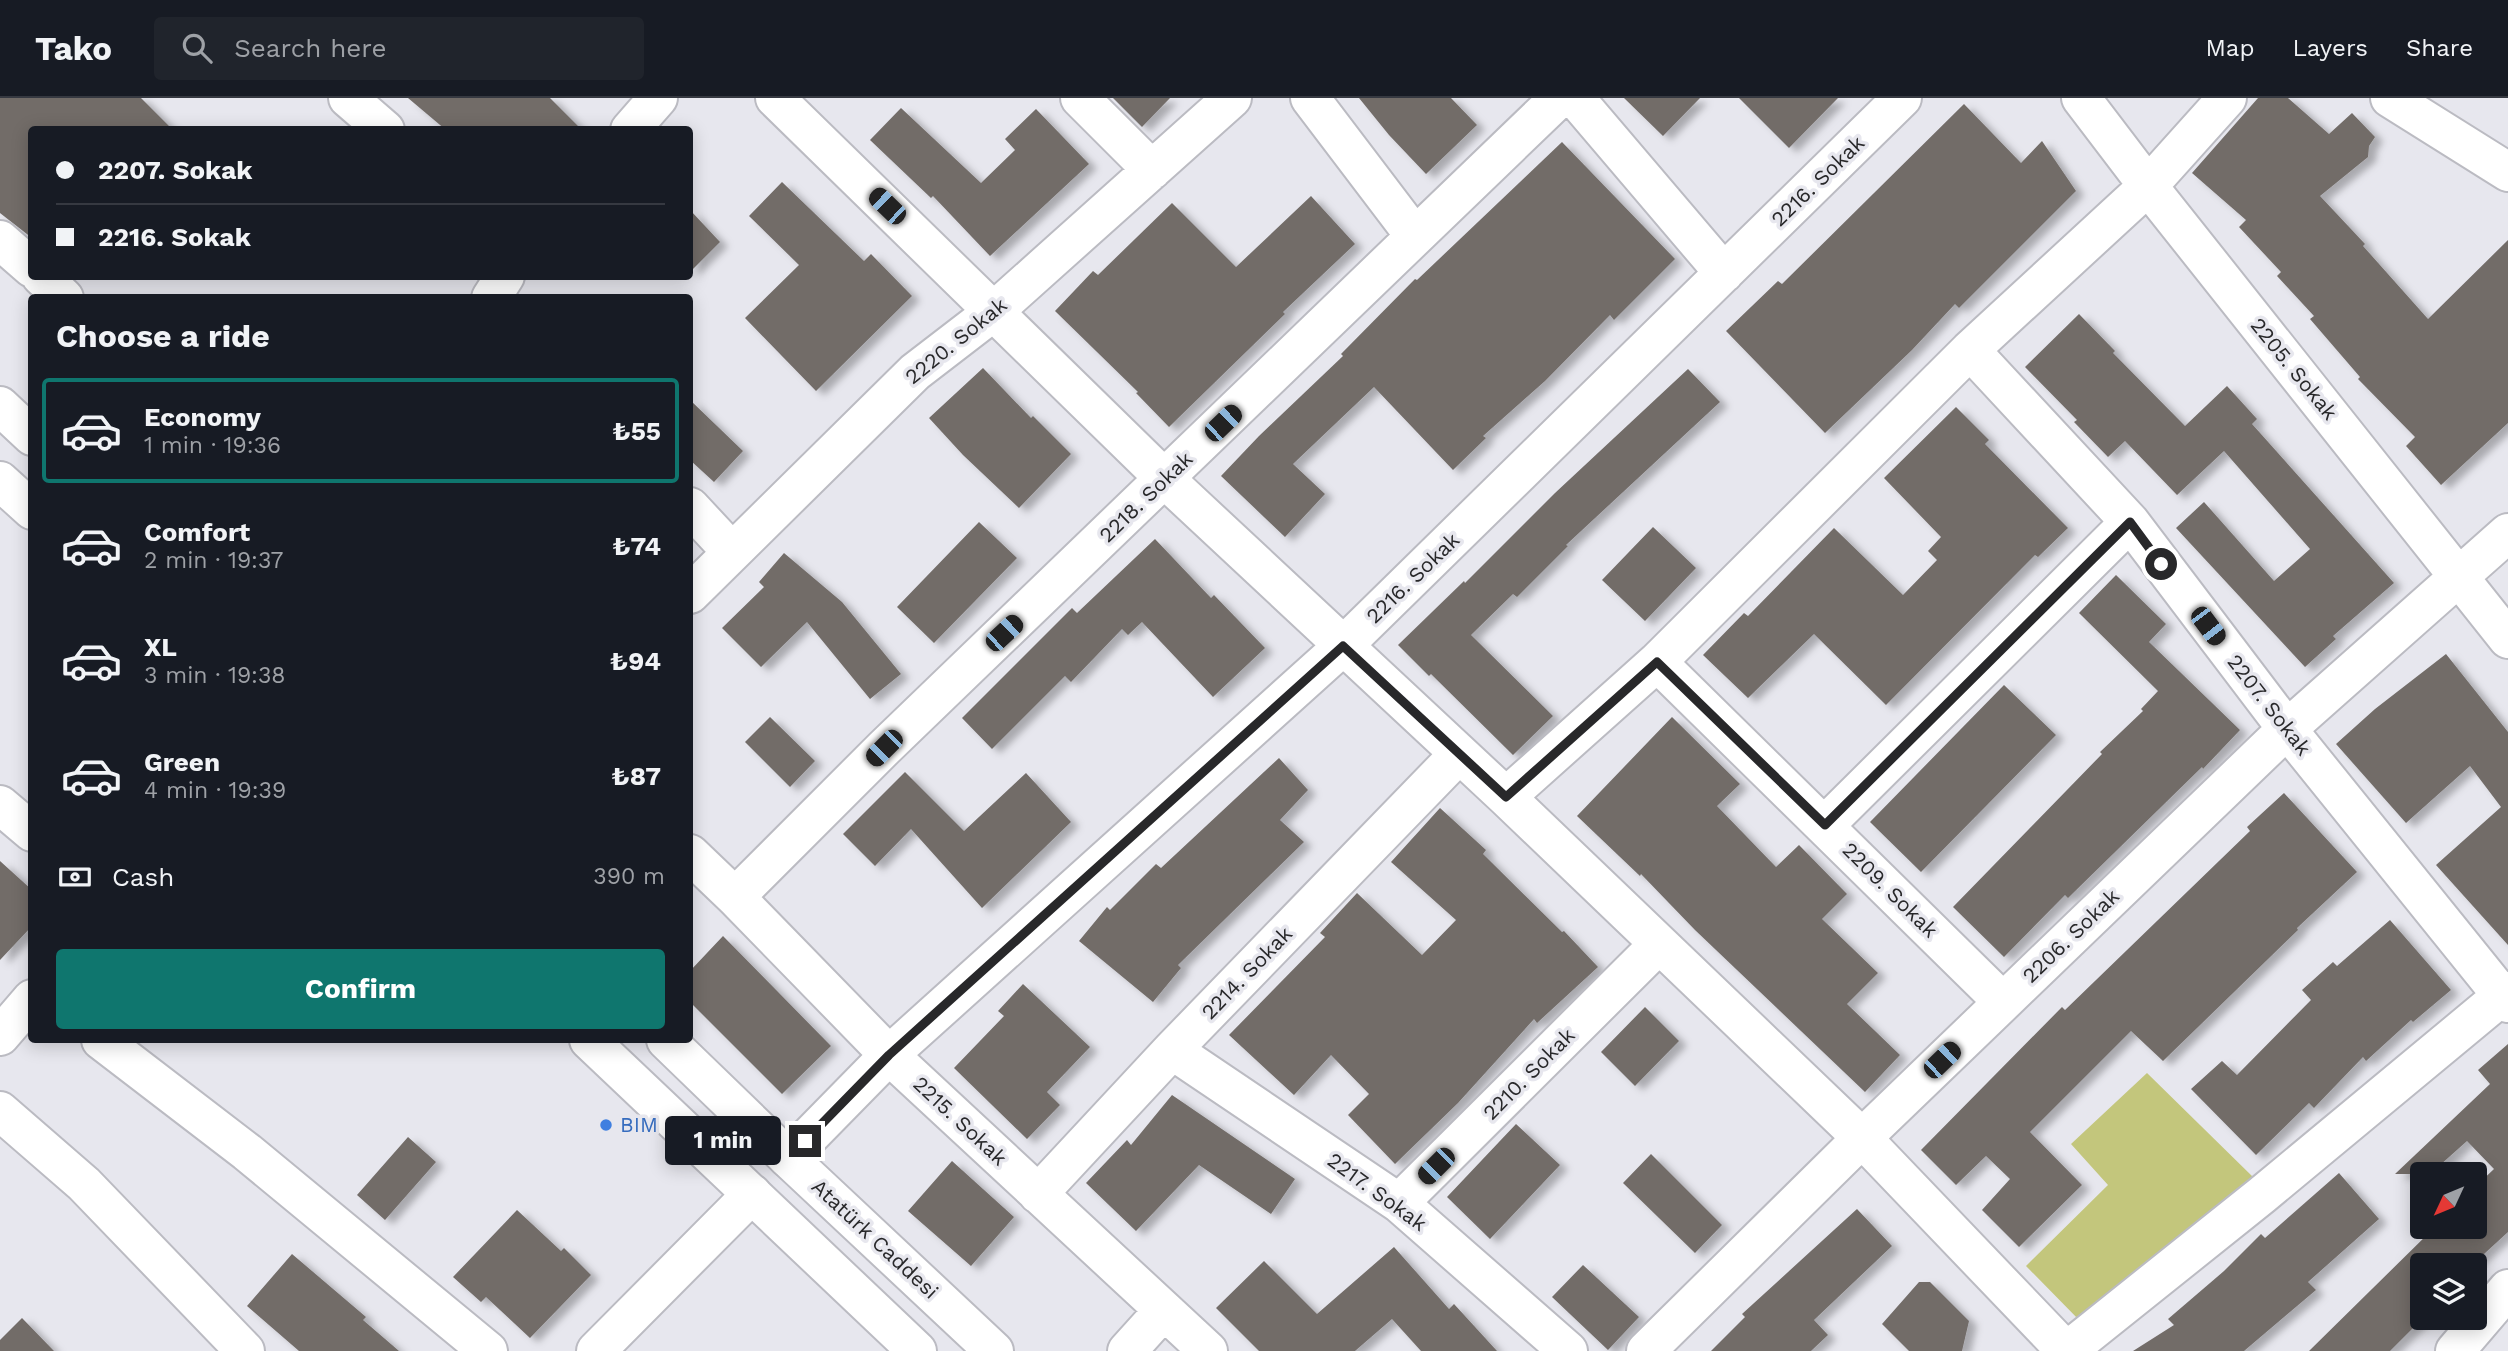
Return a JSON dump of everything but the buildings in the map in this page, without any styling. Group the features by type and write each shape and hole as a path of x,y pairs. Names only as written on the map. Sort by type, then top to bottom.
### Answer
{"street":[{"path":"348,98 380,126"},
{"path":"634,126 658,98"},
{"path":"775,98 1165,479 1506,797 1862,1138 2066,1351 2506,996"},
{"path":"1080,98 1152,170"},
{"name":"2220. Sokak","path":"693,591 915,372 993,312 1232,98"},
{"path":"1310,98 1415,235"},
{"name":"2218. Sokak","path":"736,897 884,748 1559,98"},
{"path":"1575,98 1724,273"},
{"name":"2216. Sokak","path":"788,1158 889,1055 1343,646 1902,98"},
{"name":"2205. Sokak","path":"2081,98 2508,639"},
{"path":"1506,797 1657,662 1970,350 2148,186 2227,98"},
{"path":"2390,98 2508,172"},
{"path":"0,240 28,264"},
{"path":"45,280 60,294"},
{"name":"2207. Sokak","path":"1970,350 2130,522 2287,729 2506,996"},
{"path":"0,406 28,432"},
{"path":"0,481 28,506"},
{"path":"693,510 732,551"},
{"path":"1825,825 2130,522"},
{"name":"2206. Sokak","path":"1646,1351 1862,1138 2287,729 2508,533"},
{"name":"2209. Sokak","path":"1657,662 2003,1002"},
{"name":"2214. Sokak","path":"1038,1194 1172,1050 1459,754"},
{"path":"0,804 28,828"},
{"name":"2215. Sokak","path":"693,857 736,897 889,1055 1208,1351"},
{"name":"2210. Sokak","path":"1399,1203 1659,944"},
{"path":"0,1036 28,1004"},
{"path":"105,1043 247,1152 488,1351"},
{"path":"592,1043 917,1351"},
{"name":"Atatürk Caddesi","path":"669,1043 994,1351"},
{"name":"2217. Sokak","path":"1172,1050 1399,1203 1568,1351"},
{"path":"0,1111 84,1184 245,1351"},
{"path":"596,1351 752,1194"},
{"path":"2455,1351 2508,1289"},
{"path":"1127,1351 1164,1310"}],"green space":[{"path":"2147,1073 2253,1177 2081,1322 2026,1266 2108,1185 2071,1144"}],"place":[{"name":"BIM","path":"606,1125"}],"route":[{"path":"805,1141 889,1055 1343,646 1506,797 1657,662 1825,825 2130,522 2161,564"}]}
